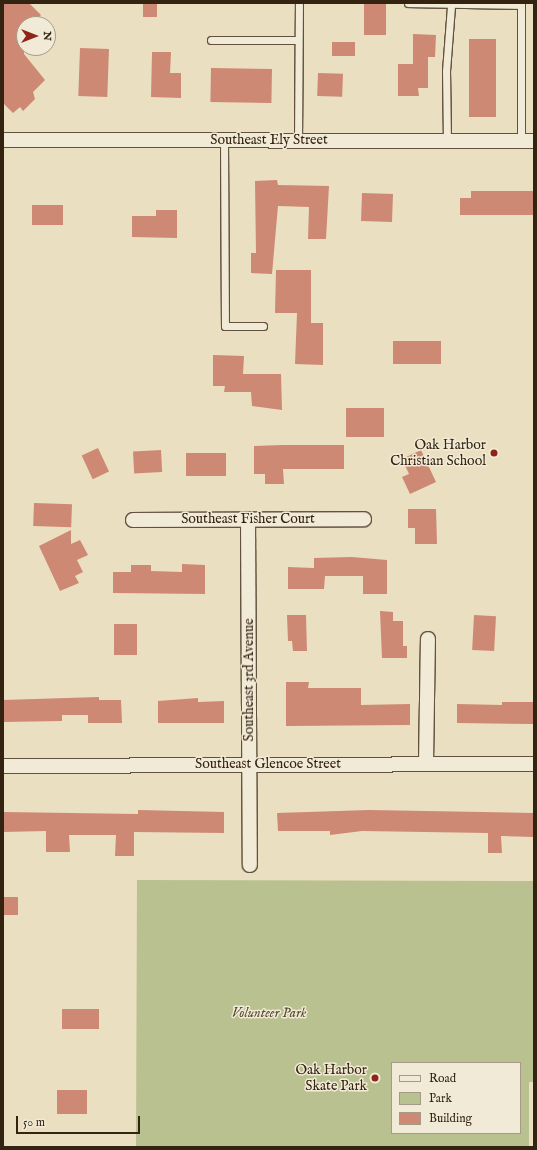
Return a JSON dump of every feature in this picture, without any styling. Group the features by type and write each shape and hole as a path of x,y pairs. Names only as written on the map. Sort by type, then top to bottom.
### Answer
{"street":[{"name":"Southeast Ely Street","path":"3,140 528,141"},
{"name":"Southeast 3rd Avenue","path":"248,519 250,865"},
{"name":"Southeast Fisher Court","path":"133,520 364,519"},
{"path":"426,764 428,639"},
{"name":"Southeast Glencoe Street","path":"3,766 534,764"}],"lane":[{"path":"298,3 298,140"},
{"path":"408,3 450,6 521,4 528,141"},
{"path":"448,141 446,71 450,6"},
{"path":"211,40 298,40"},
{"path":"224,140 225,326 263,326"}],"green space":[{"name":"Volunteer Park","path":"137,880 534,881 534,1082 529,1082 529,1147 136,1147"}],"building":[{"path":"3,3 29,3 41,15 16,16 16,56 26,56 45,80 33,92 35,99 23,111 20,107 13,113 3,103"},
{"path":"143,3 157,3 157,17 143,17"},
{"path":"364,3 386,3 386,35 364,35"},
{"path":"413,34 436,35 435,57 428,57 428,88 418,88 419,96 398,96 398,64 413,64"},
{"path":"469,39 496,39 496,117 469,117"},
{"path":"332,42 355,42 355,56 332,56"},
{"path":"80,48 109,49 107,97 78,96"},
{"path":"152,52 171,52 170,73 181,73 181,98 151,97"},
{"path":"211,68 272,69 271,103 210,102"},
{"path":"318,73 343,74 342,97 317,96"},
{"path":"277,180 278,185 329,186 326,239 308,239 309,207 278,206 272,274 251,273 251,253 256,253 255,181"},
{"path":"471,191 534,191 534,215 460,215 460,198 471,198"},
{"path":"362,193 393,194 392,222 361,221"},
{"path":"32,205 63,205 63,225 32,225"},
{"path":"156,210 177,210 177,238 132,237 132,216 156,216"},
{"path":"276,270 311,270 311,323 323,323 323,365 295,364 297,313 275,313"},
{"path":"393,341 441,341 441,364 393,364"},
{"path":"213,355 244,356 243,374 281,374 282,410 252,406 251,392 224,392 225,386 213,386"},
{"path":"346,408 384,408 384,437 346,437"},
{"path":"344,445 344,469 283,469 284,484 265,484 265,474 254,474 254,446"},
{"path":"98,448 109,472 93,479 82,456"},
{"path":"161,450 162,472 134,473 133,451"},
{"path":"421,450 436,482 410,494 402,477 409,474 402,459"},
{"path":"186,453 226,453 226,476 186,476"},
{"path":"34,503 72,504 71,527 33,526"},
{"path":"408,509 436,509 437,544 415,544 415,528 408,528"},
{"path":"71,530 71,544 80,540 88,555 77,560 83,572 75,576 79,583 60,591 39,546"},
{"path":"352,557 387,560 387,594 363,594 363,576 325,576 324,589 288,589 288,567 314,568 314,558"},
{"path":"182,564 205,565 205,594 113,593 113,572 131,572 131,565 151,565 151,571 182,572"},
{"path":"380,611 393,612 393,621 403,621 403,646 407,646 407,658 382,658"},
{"path":"287,615 306,615 307,651 293,651 292,641 288,641"},
{"path":"474,615 496,616 494,651 472,650"},
{"path":"114,624 137,624 137,655 114,655"},
{"path":"286,682 309,682 308,688 361,688 361,705 410,704 410,725 286,726"},
{"path":"99,697 99,700 121,700 122,723 88,723 88,715 62,715 62,721 3,722 3,700"},
{"path":"198,698 198,702 224,701 224,723 158,723 158,701"},
{"path":"502,702 534,702 534,724 457,723 457,704 502,705"},
{"path":"138,810 224,812 224,833 134,832 134,856 115,856 116,835 69,835 70,852 46,852 46,831 3,832 3,812 138,814"},
{"path":"369,810 534,813 534,837 501,836 502,853 488,853 488,833 362,831 330,835 330,831 278,831 277,813"},
{"path":"3,897 18,897 18,915 3,915"},
{"path":"62,1009 99,1009 99,1029 62,1029"},
{"path":"57,1090 87,1090 87,1114 57,1114"}],"place":[{"name":"Oak Harbor Christian School","path":"494,453"},
{"name":"Oak Harbor Skate Park","path":"375,1078"}]}
